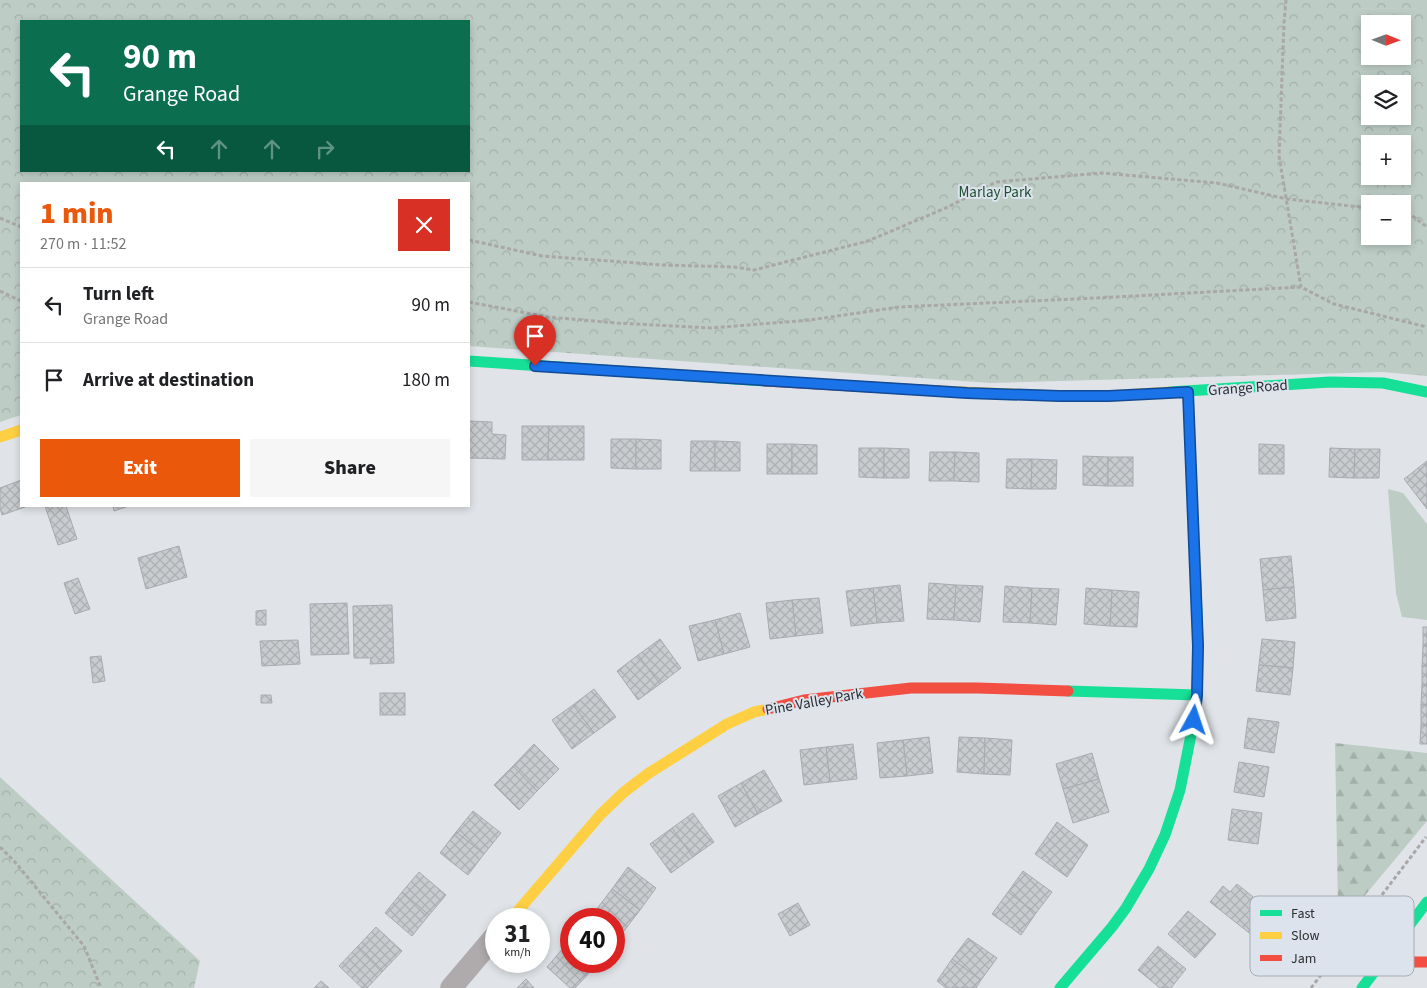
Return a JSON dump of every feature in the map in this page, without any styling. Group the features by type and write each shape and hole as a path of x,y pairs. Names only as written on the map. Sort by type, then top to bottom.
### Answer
{"street":[{"name":"Grange Road","path":"470,361 967,393 1059,396 1109,396 1188,392 1330,382 1383,383 1427,392"},
{"path":"1060,988 1126,908 1149,869 1165,835 1180,790 1194,720 1197,695 1198,646 1188,392"},
{"path":"0,437 20,430"},
{"name":"Pine Valley Park","path":"520,908 601,814 624,792 648,773 727,724 754,712 804,700 911,688 977,688 1197,695"},
{"path":"1414,919 1427,902"},
{"path":"450,988 485,948"},
{"path":"1414,962 1427,962"},
{"path":"1362,988 1370,976"}],"path":[{"path":"1286,0 1280,156 1301,287"},
{"path":"470,240 542,256 662,265 734,267 754,270 868,241 948,207 996,182 1102,173 1217,183 1287,199 1361,207"},
{"path":"1411,215 1427,227"},
{"path":"0,218 20,227"},
{"path":"470,302 548,317 711,328 810,320 899,307 1301,287 1334,304 1427,327"},
{"path":"0,291 20,301"},
{"path":"1382,896 1427,837"},
{"path":"0,847 15,862 84,946 101,988"},
{"path":"1311,988 1320,976"}],"green space":[{"name":"Marlay Park","path":"0,0 1427,0 1427,376 1383,372 990,383 470,346 470,182 20,182 20,415 0,422"},
{"path":"1388,489 1403,493 1427,524 1427,620 1402,617 1396,593"},
{"path":"1335,743 1427,753 1427,821 1364,896 1338,896"},
{"path":"0,777 200,961 194,988 0,988"}],"building":[{"path":"470,421 492,422 492,434 506,435 505,459 470,458"},
{"path":"522,426 549,426 548,460 522,460"},
{"path":"549,426 584,426 584,460 548,460"},
{"path":"611,439 636,439 636,469 611,468"},
{"path":"636,439 661,440 661,469 636,469"},
{"path":"691,441 715,441 715,471 690,471"},
{"path":"715,441 740,442 740,471 715,471"},
{"path":"767,444 792,444 792,474 767,474"},
{"path":"792,444 817,445 817,474 792,474"},
{"path":"1259,444 1284,445 1284,474 1259,474"},
{"path":"859,448 884,448 884,478 859,477"},
{"path":"884,448 909,449 909,478 884,478"},
{"path":"1330,448 1355,449 1354,478 1329,477"},
{"path":"1355,449 1380,449 1379,478 1354,478"},
{"path":"930,452 955,452 954,481 929,481"},
{"path":"955,452 979,453 979,482 954,481"},
{"path":"1083,456 1108,457 1108,486 1083,485"},
{"path":"1108,457 1133,457 1133,486 1108,486"},
{"path":"1007,459 1032,459 1031,489 1006,488"},
{"path":"1032,459 1057,460 1056,489 1031,489"},
{"path":"1427,461 1427,509 1404,479"},
{"path":"20,480 20,507 25,507 2,515 0,488"},
{"path":"45,507 66,507 77,539 58,545"},
{"path":"113,507 126,507 114,511"},
{"path":"179,546 187,577 146,589 138,558"},
{"path":"1291,556 1294,587 1263,590 1260,559"},
{"path":"78,578 90,609 75,614 64,583"},
{"path":"929,583 956,585 954,620 927,619"},
{"path":"900,585 904,621 877,623 873,588"},
{"path":"956,585 983,586 980,622 954,620"},
{"path":"1005,586 1032,588 1030,623 1003,622"},
{"path":"1294,587 1296,618 1266,621 1263,590"},
{"path":"873,588 877,623 851,626 846,591"},
{"path":"1032,588 1059,589 1056,625 1030,623"},
{"path":"1086,588 1112,590 1110,626 1084,624"},
{"path":"1112,590 1139,592 1137,627 1110,626"},
{"path":"819,598 823,633 796,636 792,600"},
{"path":"792,600 796,636 770,639 766,603"},
{"path":"347,603 349,654 311,655 310,604"},
{"path":"392,605 394,663 370,664 371,658 354,658 353,606"},
{"path":"266,610 266,625 256,625 256,611"},
{"path":"740,613 750,647 724,654 715,620"},
{"path":"715,620 724,654 698,661 689,626"},
{"path":"1423,627 1427,627 1427,646 1423,646"},
{"path":"660,639 681,668 660,684 638,655"},
{"path":"1262,639 1295,642 1293,668 1259,665"},
{"path":"298,640 300,664 262,666 260,641"},
{"path":"1423,646 1427,646 1427,666 1422,666"},
{"path":"638,655 660,684 638,700 617,671"},
{"path":"101,656 105,681 93,683 90,657"},
{"path":"1259,665 1293,668 1290,695 1256,691"},
{"path":"1422,666 1427,666 1427,685 1422,685"},
{"path":"1422,685 1427,685 1427,705 1421,705"},
{"path":"594,689 616,717 594,733 573,705"},
{"path":"380,693 405,693 405,715 380,715"},
{"path":"261,695 271,695 272,703 261,703"},
{"path":"573,705 594,733 572,749 552,720"},
{"path":"1421,705 1427,705 1427,725 1421,725"},
{"path":"1248,718 1279,722 1274,753 1244,748"},
{"path":"1421,725 1427,725 1427,744 1420,744"},
{"path":"929,737 933,773 907,776 903,740"},
{"path":"959,737 985,738 984,774 957,772"},
{"path":"985,738 1012,740 1010,775 984,774"},
{"path":"903,740 907,776 880,778 877,743"},
{"path":"534,744 559,769 537,791 513,766"},
{"path":"853,744 857,779 830,782 826,747"},
{"path":"826,747 830,782 804,785 800,750"},
{"path":"1092,753 1099,779 1063,789 1056,764"},
{"path":"1239,762 1269,767 1264,797 1234,792"},
{"path":"513,766 537,791 519,810 494,785"},
{"path":"764,770 782,801 758,814 741,783"},
{"path":"1099,779 1109,812 1073,823 1063,789"},
{"path":"741,783 758,814 735,827 718,796"},
{"path":"1232,809 1262,813 1258,844 1228,840"},
{"path":"473,811 501,833 484,854 456,832"},
{"path":"693,813 714,842 693,857 672,828"},
{"path":"1057,822 1088,845 1067,877 1035,854"},
{"path":"672,828 693,857 671,873 650,844"},
{"path":"456,832 484,854 468,875 440,853"},
{"path":"628,867 656,888 640,910 612,889"},
{"path":"1023,871 1052,892 1036,913 1008,892"},
{"path":"419,872 446,895 429,915 402,892"},
{"path":"1237,884 1252,896 1250,896 1250,934 1210,902 1223,886 1230,892"},
{"path":"612,889 640,910 625,930 625,908 598,908"},
{"path":"402,892 429,915 412,936 385,913"},
{"path":"1008,892 1036,913 1021,935 992,914"},
{"path":"798,903 810,925 790,936 778,914"},
{"path":"1188,911 1216,934 1195,958 1168,934"},
{"path":"376,927 402,951 383,971 358,946"},
{"path":"968,938 997,958 981,980 952,959"},
{"path":"358,946 383,971 367,988 362,988 339,966"},
{"path":"1158,946 1186,969 1171,988 1160,988 1138,970"},
{"path":"560,952 560,973 589,973 575,988 570,988 550,970 550,963"},
{"path":"952,959 981,980 976,988 946,988 937,981"},
{"path":"526,979 534,988 517,988"},
{"path":"321,981 329,988 314,988"}],"traffic: fast":[{"path":"470,361 765,381"},
{"path":"1170,392 1330,382 1383,383 1427,392"},
{"path":"1060,988 1126,908 1149,869 1165,835 1180,790 1194,720 1197,695 1198,646 1196,583"},
{"path":"1068,691 1197,695"},
{"path":"1414,919 1427,902"},
{"path":"1362,988 1371,976"}],"traffic: slow":[{"path":"939,391 1059,396 1109,396 1170,392"},
{"path":"1188,392 1196,583"},
{"path":"0,437 20,430"},
{"path":"520,908 601,814 624,792 649,773 727,724 754,712 768,709"}],"traffic: jam":[{"path":"765,381 939,391"},
{"path":"768,709 804,700 911,688 1068,691"},
{"path":"1414,962 1427,962"}],"route":[{"path":"535,366 967,393 1109,396 1188,392 1198,646 1197,695 1194,720"}]}
